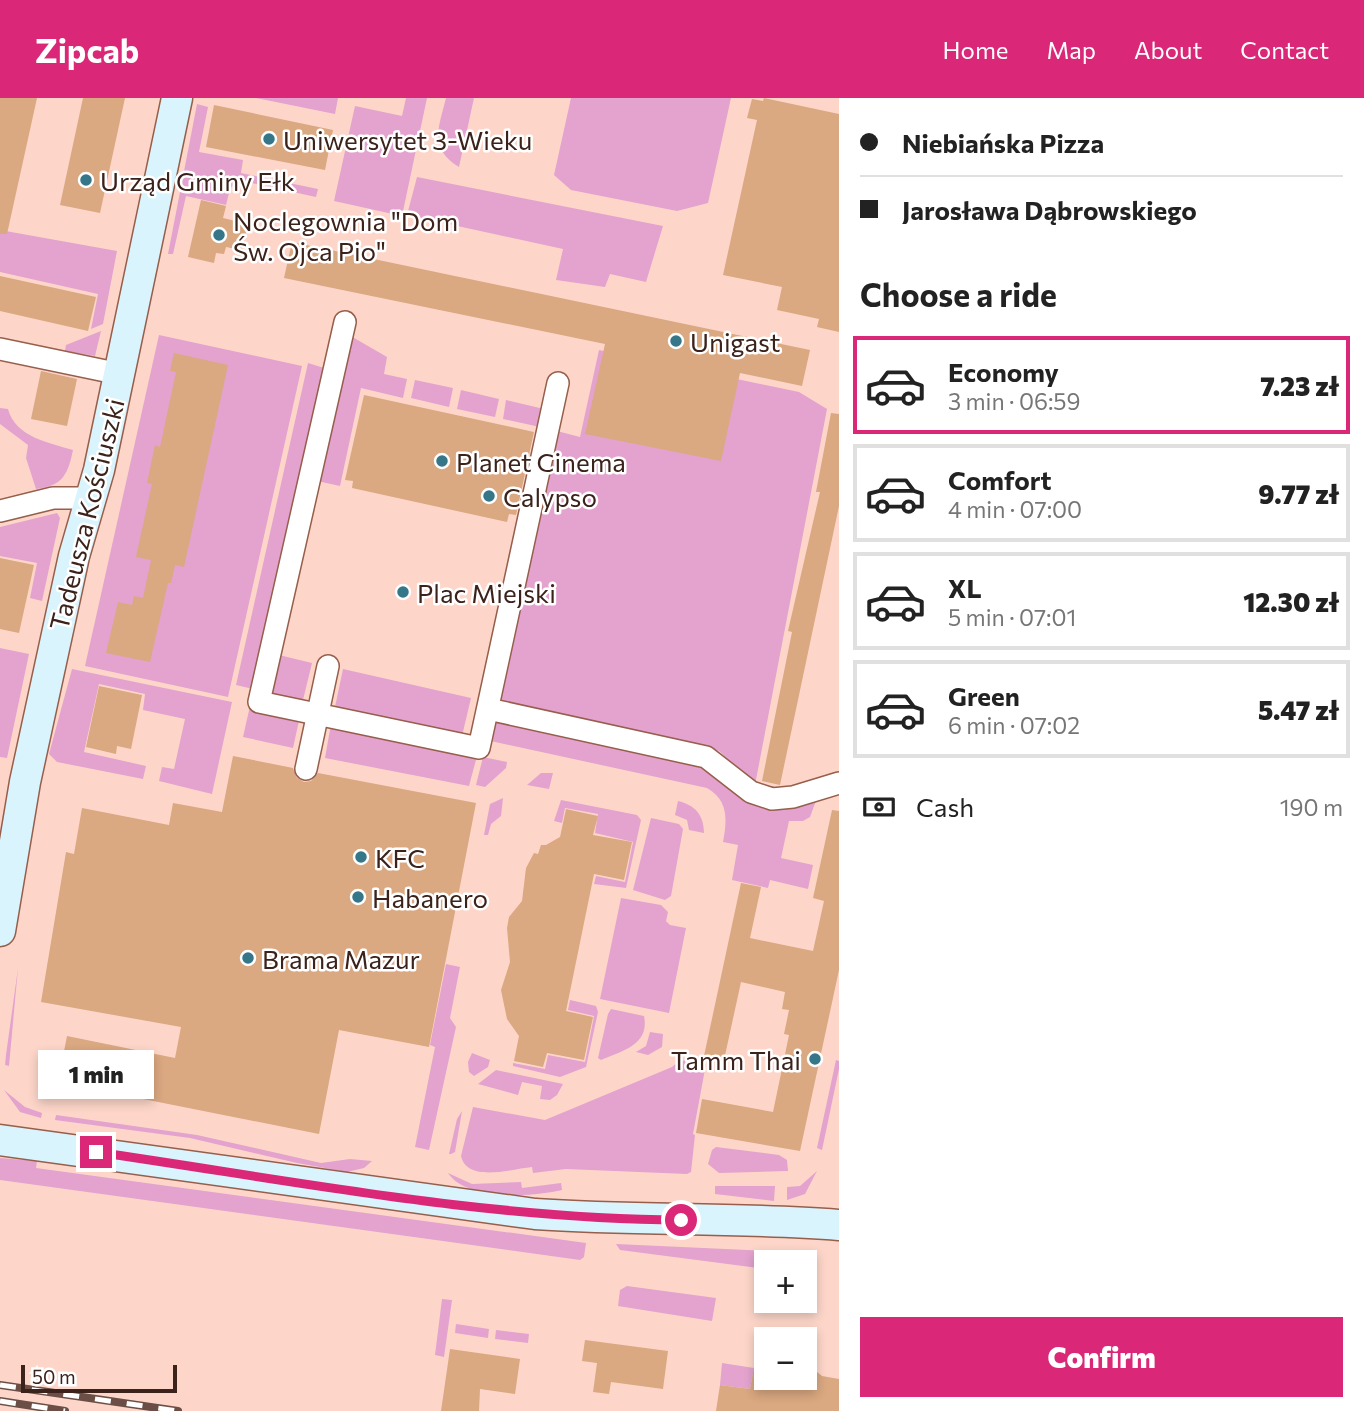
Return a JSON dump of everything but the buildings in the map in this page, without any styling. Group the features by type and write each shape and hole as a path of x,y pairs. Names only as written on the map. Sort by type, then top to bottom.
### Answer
{"street":[{"name":"Tadeusza Kościuszki","path":"0,931 25,782 120,374 177,98"},
{"path":"345,322 260,702 479,748 558,383"},
{"path":"0,349 120,374"},
{"path":"0,511 53,498 90,498"},
{"path":"306,769 328,666"},
{"path":"488,709 706,757 751,792 772,799 793,797 839,783"},
{"path":"0,1140 536,1214 839,1225"}],"shaded area":[{"path":"256,98 338,98 335,114"},
{"path":"406,98 427,98 402,216 334,201 355,106 402,116"},
{"path":"446,98 474,98 459,167 449,160 439,144 439,128"},
{"path":"571,98 731,98 708,203 677,211 571,190 554,175"},
{"path":"197,104 208,107 199,152 243,160 241,173 318,189 316,197 238,180 230,189 226,205 186,196 173,254 168,254"},
{"path":"417,177 663,226 646,282 610,274 605,287 556,280 563,249 407,215"},
{"path":"0,230 117,251 103,324 91,329 98,294 0,272"},
{"path":"101,331 95,356 65,351 66,345"},
{"path":"159,335 302,366 228,697 85,666"},
{"path":"349,335 387,357 384,374 407,379 403,398 361,388 340,486 317,481"},
{"path":"599,350 799,392 827,409 755,785 719,751 499,703 557,431 580,437"},
{"path":"308,363 324,368 253,689 236,685"},
{"path":"415,380 453,388 449,407 411,398"},
{"path":"461,390 499,399 495,417 457,409"},
{"path":"506,400 544,409 540,427 503,419"},
{"path":"0,408 8,409 18,426 34,437 73,450 69,466 58,482 36,489 26,458 28,445 0,424"},
{"path":"57,513 60,518 42,601 30,598 37,563 0,556 0,527"},
{"path":"0,648 29,654 7,758 0,757"},
{"path":"279,655 312,663 303,700 270,693"},
{"path":"72,669 232,702 212,794 159,781 162,767 174,769 185,719 143,710 145,694 99,684 84,752 146,766 143,779 57,762 49,754"},
{"path":"343,669 471,698 462,736 335,707"},
{"path":"250,706 300,716 293,748 243,737"},
{"path":"491,717 701,763 743,797 817,798 810,817 803,821 789,821 781,858 813,865 808,889 770,880 768,888 732,880 738,845 723,842 723,805 707,788 486,740"},
{"path":"331,724 477,756 469,786 325,758"},
{"path":"483,757 507,762 506,768 485,787 476,785"},
{"path":"541,773 553,773 549,789 527,785"},
{"path":"503,798 501,816 491,824 488,835 484,835 490,804"},
{"path":"561,800 637,815 641,820 626,888 594,884 596,876 625,882 633,842 595,833 598,814 565,808 562,823 554,821"},
{"path":"678,801 697,812 704,833 689,830 687,820 675,815"},
{"path":"651,818 679,824 683,829 671,896 665,900 633,890"},
{"path":"621,898 661,905 668,912 666,921 670,925 686,928 669,1013 600,999"},
{"path":"446,964 460,967 450,1018 456,1027 429,1150 415,1147 435,1047 430,1045"},
{"path":"18,968 9,1066 5,1065"},
{"path":"570,1000 596,1006 598,1012 586,1067 560,1077 513,1066 513,1063 545,1069 548,1055 585,1062 594,1016 568,1010"},
{"path":"611,1009 644,1016 645,1026 643,1034 633,1046 601,1060 598,1058"},
{"path":"650,1032 663,1034 662,1047 648,1055 636,1052 646,1046"},
{"path":"472,1053 490,1060 488,1067 474,1076 469,1072 468,1062"},
{"path":"680,1060 706,1064 693,1134 691,1172 687,1174 566,1169 533,1173 532,1167 481,1172 465,1164 461,1156 473,1107 545,1120 672,1067"},
{"path":"836,1060 839,1061 839,1069 822,1150 817,1148"},
{"path":"496,1070 563,1084 557,1095 550,1100 540,1099 542,1086 522,1082 518,1095 478,1084"},
{"path":"4,1090 25,1107 42,1113 41,1118 20,1112"},
{"path":"462,1111 455,1152 449,1154 457,1119"},
{"path":"56,1115 197,1135 321,1163 350,1159 372,1161 364,1168 347,1172 190,1138 55,1120"},
{"path":"716,1147 779,1155 787,1160 788,1171 719,1173 708,1164 712,1150"},
{"path":"0,1158 37,1161 36,1168 586,1243 584,1257 580,1260 0,1180"},
{"path":"817,1171 805,1194 787,1200 787,1187 800,1186"},
{"path":"448,1173 472,1184 521,1182 522,1188 561,1183 562,1190 518,1195 484,1193 457,1182"},
{"path":"715,1186 775,1186 774,1201 715,1194"},
{"path":"616,1244 754,1250 754,1267 620,1250"},
{"path":"627,1286 716,1298 712,1321 618,1306 620,1290"},
{"path":"442,1299 452,1300 444,1357 435,1355"},
{"path":"456,1324 489,1329 488,1338 455,1333"},
{"path":"496,1330 529,1334 528,1343 495,1339"},
{"path":"722,1363 754,1368 750,1389 720,1385"}],"railway":[{"path":"0,1385 178,1411"},
{"path":"0,1401 65,1411"}],"place":[{"name":"Uniwersytet 3-Wieku","path":"269,139"},
{"name":"Urząd Gminy Ełk","path":"86,180"},
{"name":"Noclegownia \"Dom Św. Ojca Pio\"","path":"219,235"},
{"name":"Unigast","path":"676,341"},
{"name":"Planet Cinema","path":"442,461"},
{"name":"Calypso","path":"489,496"},
{"name":"Plac Miejski","path":"403,592"},
{"name":"KFC","path":"361,857"},
{"name":"Habanero","path":"358,897"},
{"name":"Brama Mazur","path":"248,958"},
{"name":"Tamm Thai","path":"815,1059"}],"route":[{"path":"96,1152 515,1212 611,1219 681,1220"}]}
